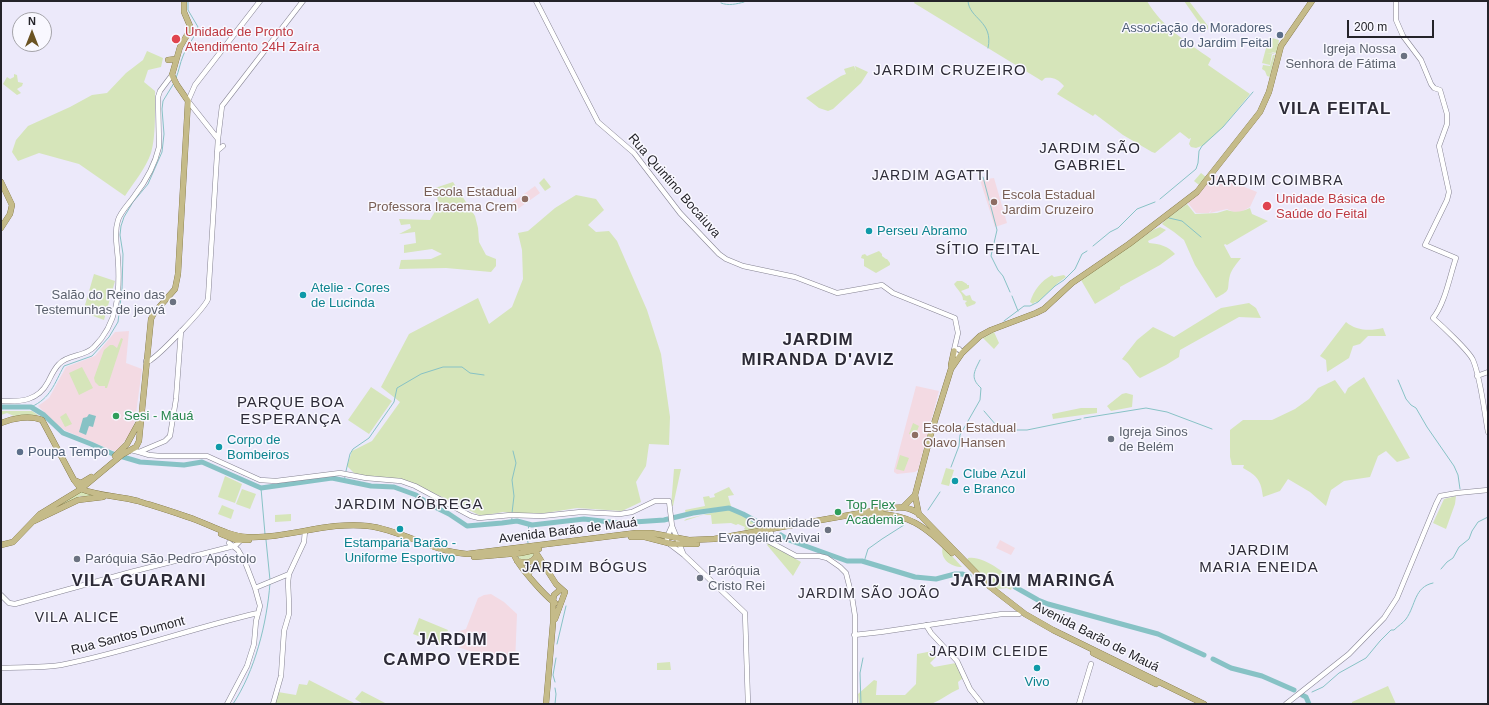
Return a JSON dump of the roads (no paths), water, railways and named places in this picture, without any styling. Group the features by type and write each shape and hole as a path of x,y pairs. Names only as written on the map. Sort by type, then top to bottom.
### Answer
{"main road":[{"path":"121,453 131,450 138,444 151,319 154,313 173,293 177,285 188,101 175,80 176,59 190,30 190,26 184,12 184,1"},
{"path":"911,521 918,519 919,514 915,495 932,430 951,369 958,352 991,330 1044,309 1072,283 1129,244 1197,192 1260,112 1269,92 1281,46 1312,1"},
{"path":"168,60 176,59"},
{"path":"1,182 12,205 10,214 1,228"},
{"path":"1,423 27,418 42,420 75,481 81,489 121,453 134,433 140,420"},
{"path":"134,433 140,434"},
{"path":"127,444 131,450"},
{"path":"75,481 79,483 83,482 114,459"},
{"path":"93,479 92,486 95,493"},
{"path":"68,497 75,490 75,481"},
{"name":"Avenida Barão de Mauá","path":"1,545 13,542 40,514 81,489 138,501 196,520 228,533 246,537 267,537"},
{"path":"898,517 895,512 915,495"},
{"name":"Avenida Barão de Mauá","path":"34,521 78,500 114,497 193,521 229,540 240,541 346,526 370,526 446,551 467,554 524,548 535,551 636,533 667,537 679,542 705,543 879,514 911,521 931,533 978,581 1019,614 1196,704"},
{"name":"Avenida Barão de Mauá","path":"305,532 364,528 456,557 468,558 514,554 635,537 652,539 668,544 718,538 901,507 911,509 919,514 989,586 1025,614 1053,630 1204,704"},
{"path":"229,540 233,537 246,537"},
{"path":"524,548 516,550 514,554 517,561 543,592 553,602 560,604"},
{"path":"517,561 527,563 533,560 535,551"},
{"path":"535,551 545,568 563,591"},
{"path":"528,575 534,567 537,566 545,568"},
{"path":"546,704 554,595 563,591"},
{"path":"553,620 560,604 563,591"},
{"path":"543,592 549,603 553,620"}],"street":[{"path":"218,139 188,101 195,85 260,1"},
{"path":"146,361 153,359 205,307 209,296 217,151 219,122 222,106 225,100 303,1"},
{"name":"Rua Quintino Bocaiuva","path":"536,1 600,125 634,153 680,213 719,254 726,259 743,266 795,277 837,293 882,285 893,293 955,318 958,333 956,343 958,352"},
{"path":"1396,1 1396,20 1400,30 1421,60 1429,82 1434,88 1440,90 1448,120 1439,146 1449,192 1447,200 1425,245 1456,258 1443,297 1433,318 1470,355 1472,359 1477,376 1488,432"},
{"path":"1,401 26,400 35,397 45,387 60,362 92,349 111,324 116,310 118,294 116,229 120,216 144,183 158,153 160,147 158,97 160,91 175,80"},
{"path":"208,127 219,122"},
{"path":"213,133 219,122"},
{"path":"217,151 224,146"},
{"path":"139,452 165,441 170,436 176,399 181,331"},
{"path":"1477,376 1488,372"},
{"path":"153,456 150,450 157,444"},
{"path":"131,450 153,456 207,456 260,480 276,481 345,474 366,478 394,480 409,483 464,513 479,518 548,516 581,512 620,514 632,512 655,501 669,501 671,518 684,555"},
{"path":"1286,704 1349,654 1384,618 1397,598 1440,496 1488,490"},
{"path":"671,518 667,537 668,544 684,555 745,613 748,704"},
{"path":"273,704 281,672 284,631 290,604 288,582 289,574 304,542 305,532"},
{"path":"771,533 772,543"},
{"path":"758,535 796,556 824,557 844,570 849,580 855,616 855,704"},
{"path":"1,595 9,603 15,604 219,549 225,547 229,540 245,562 260,603 254,644 246,666 227,704"},
{"path":"219,549 234,546 240,541"},
{"path":"255,588 289,574"},
{"path":"283,577 288,582"},
{"name":"Rua Santos Dumont","path":"1,668 39,668 61,665 258,613"},
{"path":"854,635 1002,614 1019,614"},
{"path":"926,625 931,633 957,661 970,689 982,704"},
{"path":"1079,704 1091,664"}],"waterway":[{"path":"176,78 185,52 198,27 188,10 188,1"},
{"path":"968,1 972,12 985,26 988,32 988,48"},
{"path":"721,3 730,5 744,2"},
{"path":"31,407 48,395 64,366 92,356 109,337 118,322 122,289 123,254 120,235 121,226 124,217 133,202 148,184 162,152 164,134 162,109 163,101 174,83"},
{"path":"1160,199 1196,169 1199,151 1202,146 1223,127 1253,92"},
{"path":"983,177 997,230 991,256 998,270 1003,276 1010,292"},
{"path":"1093,246 1110,232 1118,228 1137,209 1155,202"},
{"path":"1169,218 1182,221 1201,237"},
{"path":"1004,321 1024,306 1030,306 1038,302 1075,269 1082,254 1087,251"},
{"path":"1012,296 1018,311"},
{"path":"951,467 959,446 960,435 980,400 981,388 974,378 976,368 980,360"},
{"path":"346,471 350,454 353,449 369,438 394,402 397,388 421,374 443,367 462,367 470,373 484,375"},
{"path":"1398,380 1406,399 1416,408 1427,427 1454,466 1458,475 1460,489"},
{"path":"1,407 31,407 44,415 63,433 113,454 140,462 184,465 202,462 261,488 332,478 371,486 394,487 416,495 467,526 517,521 532,525 584,519 619,523 664,520 693,513 729,508 765,526"},
{"path":"1084,418 1146,408 1167,412 1212,429"},
{"path":"984,411 996,425 1007,430 1027,430 1081,419"},
{"path":"512,513 514,496 512,480 516,463 513,451"},
{"path":"261,488 265,534"},
{"path":"928,510 940,492"},
{"path":"1441,569 1453,558 1459,547 1469,539 1478,522 1488,517"},
{"path":"511,522 512,518"},
{"path":"528,543 527,536 529,525"},
{"path":"864,562 868,549 904,525"},
{"path":"781,535 789,540 847,561 862,561 915,577 936,579 955,574 969,576"},
{"path":"266,540 270,580"},
{"path":"233,704 248,677 259,646 266,614 270,583"},
{"path":"1312,692 1323,687 1339,673 1366,658 1391,630 1394,630 1406,619 1416,597 1422,588 1433,583"},
{"path":"1015,587 1048,604 1158,634 1204,655"},
{"path":"557,644 566,606"},
{"path":"555,682 553,675 556,658"},
{"path":"861,704 860,673 863,658"},
{"path":"1213,659 1231,668 1262,676 1294,690"},
{"path":"555,688 555,704"},
{"path":"1302,695 1306,697 1309,704"}],"place":[{"name":"Associação de Moradores do Jardim Feital","path":"1280,35"},
{"name":"Unidade de Pronto Atendimento 24H Zaíra","path":"176,39"},
{"name":"Igreja Nossa Senhora de Fátima","path":"1404,56"},
{"name":"Escola Estadual Professora Iracema Crem","path":"525,199"},
{"name":"Escola Estadual Jardim Cruzeiro","path":"994,202"},
{"name":"Unidade Básica de Saúde do Feital","path":"1267,206"},
{"name":"Perseu Abramo","path":"869,231"},
{"name":"Atelie - Cores de Lucinda","path":"303,295"},
{"name":"Salão do Reino das Testemunhas de jeová","path":"173,302"},
{"name":"Sesi - Mauá","path":"116,416"},
{"name":"Escola Estadual Olavo Hansen","path":"915,435"},
{"name":"Igreja Sinos de Belém","path":"1111,439"},
{"name":"Corpo de Bombeiros","path":"219,447"},
{"name":"Poupa Tempo","path":"20,452"},
{"name":"Clube Azul e Branco","path":"955,481"},
{"name":"Top Flex Academia","path":"838,512"},
{"name":"Estamparia Barão - Uniforme Esportivo","path":"400,529"},
{"name":"Comunidade Evangélica Avivai","path":"828,530"},
{"name":"Paróquia São Pedro Apóstolo","path":"77,559"},
{"name":"Paróquia Cristo Rei","path":"700,578"},
{"name":"Vivo","path":"1037,668"}],"district":[{"name":"JARDIM CRUZEIRO","path":"950,71"},
{"name":"VILA FEITAL","path":"1335,109"},
{"name":"JARDIM SÃO GABRIEL","path":"1090,158"},
{"name":"JARDIM AGATTI","path":"931,176"},
{"name":"JARDIM COIMBRA","path":"1276,181"},
{"name":"SÍTIO FEITAL","path":"988,250"},
{"name":"JARDIM MIRANDA D'AVIZ","path":"818,350"},
{"name":"PARQUE BOA ESPERANÇA","path":"291,412"},
{"name":"JARDIM NÓBREGA","path":"409,505"},
{"name":"JARDIM MARIA ENEIDA","path":"1259,560"},
{"name":"JARDIM BÓGUS","path":"585,568"},
{"name":"VILA GUARANI","path":"139,581"},
{"name":"JARDIM MARINGÁ","path":"1033,581"},
{"name":"JARDIM SÃO JOÃO","path":"869,594"},
{"name":"VILA ALICE","path":"77,618"},
{"name":"JARDIM CAMPO VERDE","path":"452,650"},
{"name":"JARDIM CLEIDE","path":"989,652"}]}
